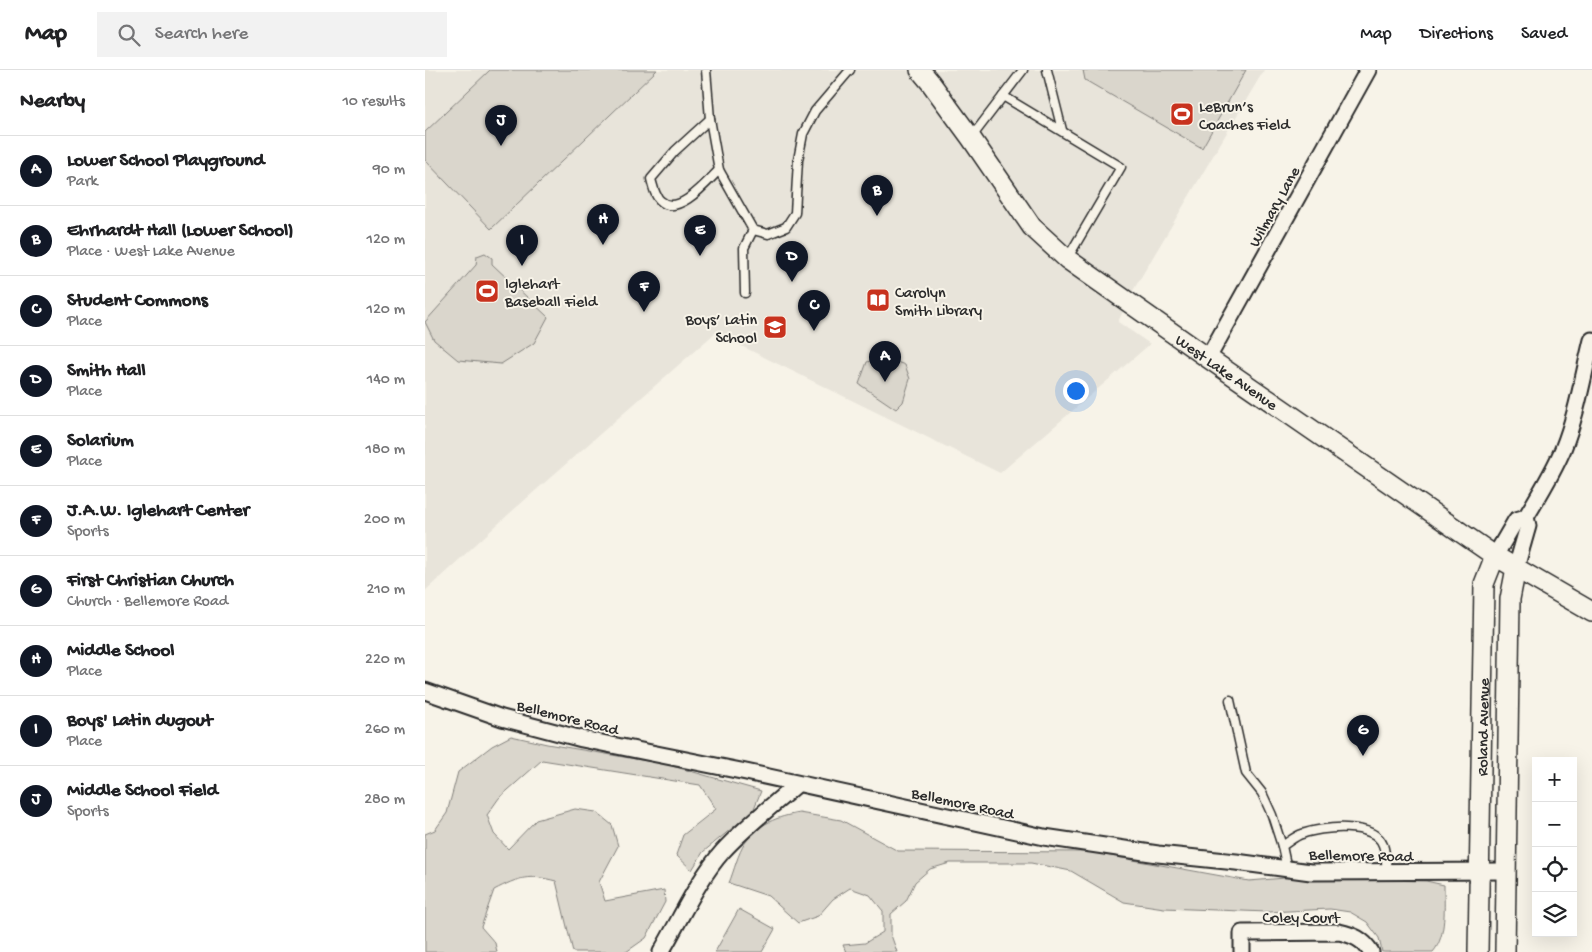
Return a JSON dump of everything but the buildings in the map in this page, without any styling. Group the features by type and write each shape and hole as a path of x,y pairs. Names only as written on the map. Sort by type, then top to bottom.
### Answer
{"street":[{"name":"West Lake Avenue","path":"920,70 931,82 971,138 1032,227 1067,259 1495,556 1592,612"},
{"name":"Wilmary Lane","path":"1208,358 1368,70"},
{"name":"Roland Avenue","path":"1505,952 1510,599 1516,568 1528,526 1526,517 1550,476 1570,431 1592,340"},
{"name":"Roland Avenue","path":"1478,952 1485,584 1495,556 1516,520 1526,517"},
{"name":"Bellemore Road","path":"425,691 471,708 533,727 582,739 1044,837 1158,854 1335,873 1506,871"},
{"path":"661,952 707,873 722,852 797,784"},
{"name":"Coley Court","path":"1242,952 1242,933 1339,932 1353,935 1362,940 1371,952"}],"lane":[{"path":"706,70 710,119 719,170 753,230 768,234 786,227 795,213 803,134 815,111 850,70"},
{"path":"971,138 1023,70"},
{"path":"1047,70 1061,130"},
{"path":"1003,96 1121,167 1067,259"},
{"path":"710,119 675,151 651,179 658,198 662,203 672,206 683,203 719,170"},
{"path":"745,293 744,248 753,230"},
{"path":"1230,700 1245,773 1262,793 1272,815 1287,869"},
{"path":"1282,846 1301,834 1324,828 1354,828 1375,835 1383,844 1387,872"}],"shaded area":[{"name":"Boys’ Latin School","path":"425,70 1264,70 1131,294 1118,322 1150,344 1000,473 715,333 510,513 425,591"},
{"path":"490,70 657,70 491,229 425,160 425,132"},
{"name":"LeBrun’s Coaches Field","path":"1083,70 1246,70 1202,148 1085,80"},
{"name":"Iglehart Baseball Field","path":"485,253 492,258 492,264 548,317 534,343 501,364 458,360 434,340 425,322 476,265 477,256"},
{"path":"883,357 905,365 910,379 903,402 896,409 859,384 867,362"},
{"path":"511,736 665,764 761,791 753,811 703,852 692,870 676,855 683,835 716,809 700,785 542,760 499,798 487,815 494,834 508,849 536,820 575,809 596,812 612,825 618,846 599,882 605,901 664,890 665,902 646,938 626,952 573,952 556,881 531,877 510,882 494,890 481,927 495,943 497,952 425,952 425,834 435,830 447,813 458,772 492,746"},
{"path":"799,813 841,820 898,851 1089,852 1249,881 1285,878 1426,881 1444,885 1443,929 1441,938 1433,952 1382,952 1379,938 1367,922 1350,912 1330,909 1268,912 1164,908 1124,902 1071,871 1031,863 950,863 930,869 915,882 906,901 891,914 891,935 897,952 846,952 843,945 865,943 883,932 883,911 870,895 850,888 833,899 818,916 798,923 768,896 729,883 740,852 756,830 769,822"},
{"path":"739,909 775,929 762,952 715,952"}],"place":[{"name":"LeBrun’s Coaches Field","path":"1182,114"},
{"name":"Middle School Field","path":"501,146"},
{"name":"Ehrhardt Hall (Lower School)","path":"877,216"},
{"name":"Middle School","path":"603,245"},
{"name":"Solarium","path":"700,256"},
{"name":"Boys' Latin dugout","path":"522,266"},
{"name":"Smith Hall","path":"792,282"},
{"name":"Iglehart Baseball Field","path":"487,291"},
{"name":"Carolyn Smith Library","path":"878,300"},
{"name":"J.A.W. Iglehart Center","path":"644,312"},
{"name":"Boys’ Latin School","path":"775,327"},
{"name":"Student Commons","path":"814,331"},
{"name":"Lower School Playground","path":"885,382"},
{"name":"First Christian Church","path":"1363,756"}]}
